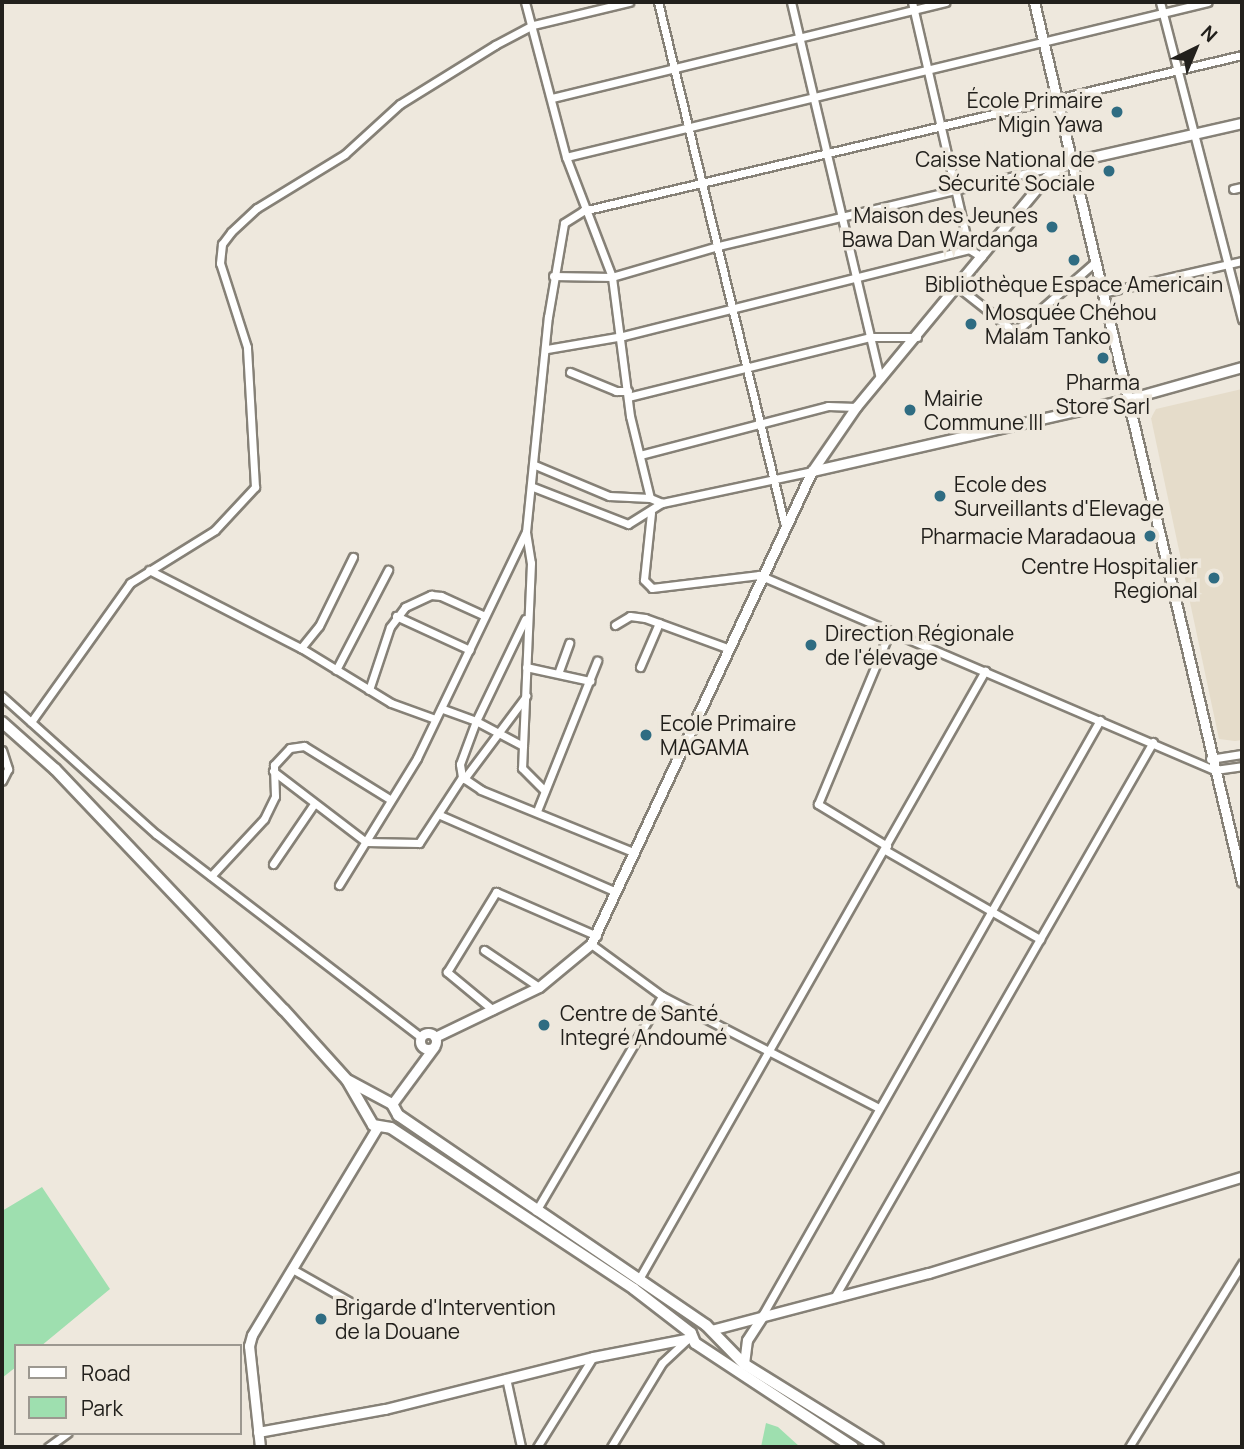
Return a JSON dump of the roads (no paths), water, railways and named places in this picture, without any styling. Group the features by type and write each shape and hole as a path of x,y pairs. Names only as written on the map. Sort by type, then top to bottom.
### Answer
{"main road":[{"path":"2,722 55,769 347,1080 377,1128 391,1128 634,1289 749,1382 853,1447"},
{"path":"347,1080 388,1103 398,1115 639,1279 709,1330 744,1364 878,1447"},
{"path":"370,1115 374,1106 388,1103"},
{"path":"391,1128 398,1115"},
{"path":"691,1335 709,1330"},
{"path":"702,1345 709,1330"}],"street":[{"path":"525,2 583,211 612,277 623,336 628,394 650,498"},
{"path":"31,722 130,583 215,530 255,488 251,373 244,331 221,271 222,244 257,208 345,154 400,104 533,25 629,2"},
{"path":"658,2 784,522"},
{"path":"791,2 880,379"},
{"path":"552,98 913,5 944,2"},
{"path":"1034,2 1041,42 1128,399 1208,760 1215,770 1242,883"},
{"path":"1160,2 1225,264 1242,320"},
{"path":"566,157 686,125 1208,2"},
{"path":"913,5 969,249 982,257"},
{"path":"339,885 391,800 441,708 526,532 533,487 553,276 561,227 583,211 1242,55"},
{"path":"553,276 612,277 718,246 1242,123"},
{"path":"388,1103 418,1069 434,1042 539,987 594,940 759,575 812,471 856,407 1057,166"},
{"path":"1233,189 1242,187"},
{"path":"547,349 623,336 969,249"},
{"path":"1102,293 1242,261"},
{"path":"958,287 1015,332 1094,263"},
{"path":"570,372 628,394 871,338 917,337"},
{"path":"533,487 628,524 651,513 662,503 1128,399 1242,367"},
{"path":"640,454 759,421 828,406 856,407"},
{"path":"535,465 609,496 650,498 662,503"},
{"path":"651,513 646,585 665,589 759,575 1153,742 1208,760 1242,754"},
{"path":"526,532 531,564 523,770 544,790"},
{"path":"301,648 319,626 353,557"},
{"path":"149,570 225,613 301,648 369,690 435,719"},
{"path":"336,670 388,570"},
{"path":"369,690 396,616 431,595 442,596 485,616"},
{"path":"527,614 476,721 460,764 463,778 481,790 635,853"},
{"path":"396,616 470,650"},
{"path":"615,625 631,616 659,623 727,648"},
{"path":"640,667 659,623"},
{"path":"890,631 818,804 886,848 1040,939"},
{"path":"559,671 569,643"},
{"path":"537,811 597,661"},
{"path":"526,667 559,671 590,681"},
{"path":"639,1279 985,671"},
{"path":"2,696 156,834 422,1042"},
{"path":"273,771 366,842 419,843 463,778 526,696"},
{"path":"441,708 476,721 523,746"},
{"path":"744,1364 747,1340 1100,720"},
{"path":"834,1298 1153,742"},
{"path":"211,876 270,809 275,796 273,771 290,748 304,746 391,800"},
{"path":"2,750 8,769 2,781"},
{"path":"1215,770 1242,766"},
{"path":"273,864 314,804"},
{"path":"440,815 616,892"},
{"path":"493,1010 447,972 496,892 594,940 662,996 771,1048 879,1108"},
{"path":"484,950 539,987"},
{"path":"536,1210 662,996"},
{"path":"418,1069 422,1042 430,1033 434,1042"},
{"path":"260,1447 244,1348 256,1325 294,1270 377,1128"},
{"path":"709,1330 763,1314 834,1298 1242,1177"},
{"path":"1129,1447 1242,1263"},
{"path":"294,1270 359,1307"},
{"path":"258,1432 374,1412 691,1335"},
{"path":"611,1447 662,1363 691,1335"},
{"path":"537,1447 593,1357"},
{"path":"506,1378 522,1447"},
{"path":"48,1447 64,1435"}],"place":[{"name":"École Primaire Migin Yawa","path":"1117,112"},
{"name":"Caisse National de Sécurité Sociale","path":"1109,171"},
{"name":"Maison des Jeunes Bawa Dan Wardanga","path":"1052,227"},
{"name":"Bibliothèque Espace Americain","path":"1074,260"},
{"name":"Mosquée Chéhou Malam Tanko","path":"971,324"},
{"name":"Pharma Store Sarl","path":"1103,358"},
{"name":"Mairie Commune III","path":"910,410"},
{"name":"Ecole des Surveillants d'Elevage","path":"940,496"},
{"name":"Pharmacie Maradaoua","path":"1150,536"},
{"name":"Centre Hospitalier Regional","path":"1214,578"},
{"name":"Direction Régionale de l'élevage","path":"811,645"},
{"name":"Ecole Primaire MAGAMA","path":"646,735"},
{"name":"Centre de Santé Integré Andoumé","path":"544,1025"},
{"name":"Brigarde d'Intervention de la Douane","path":"321,1319"}]}
